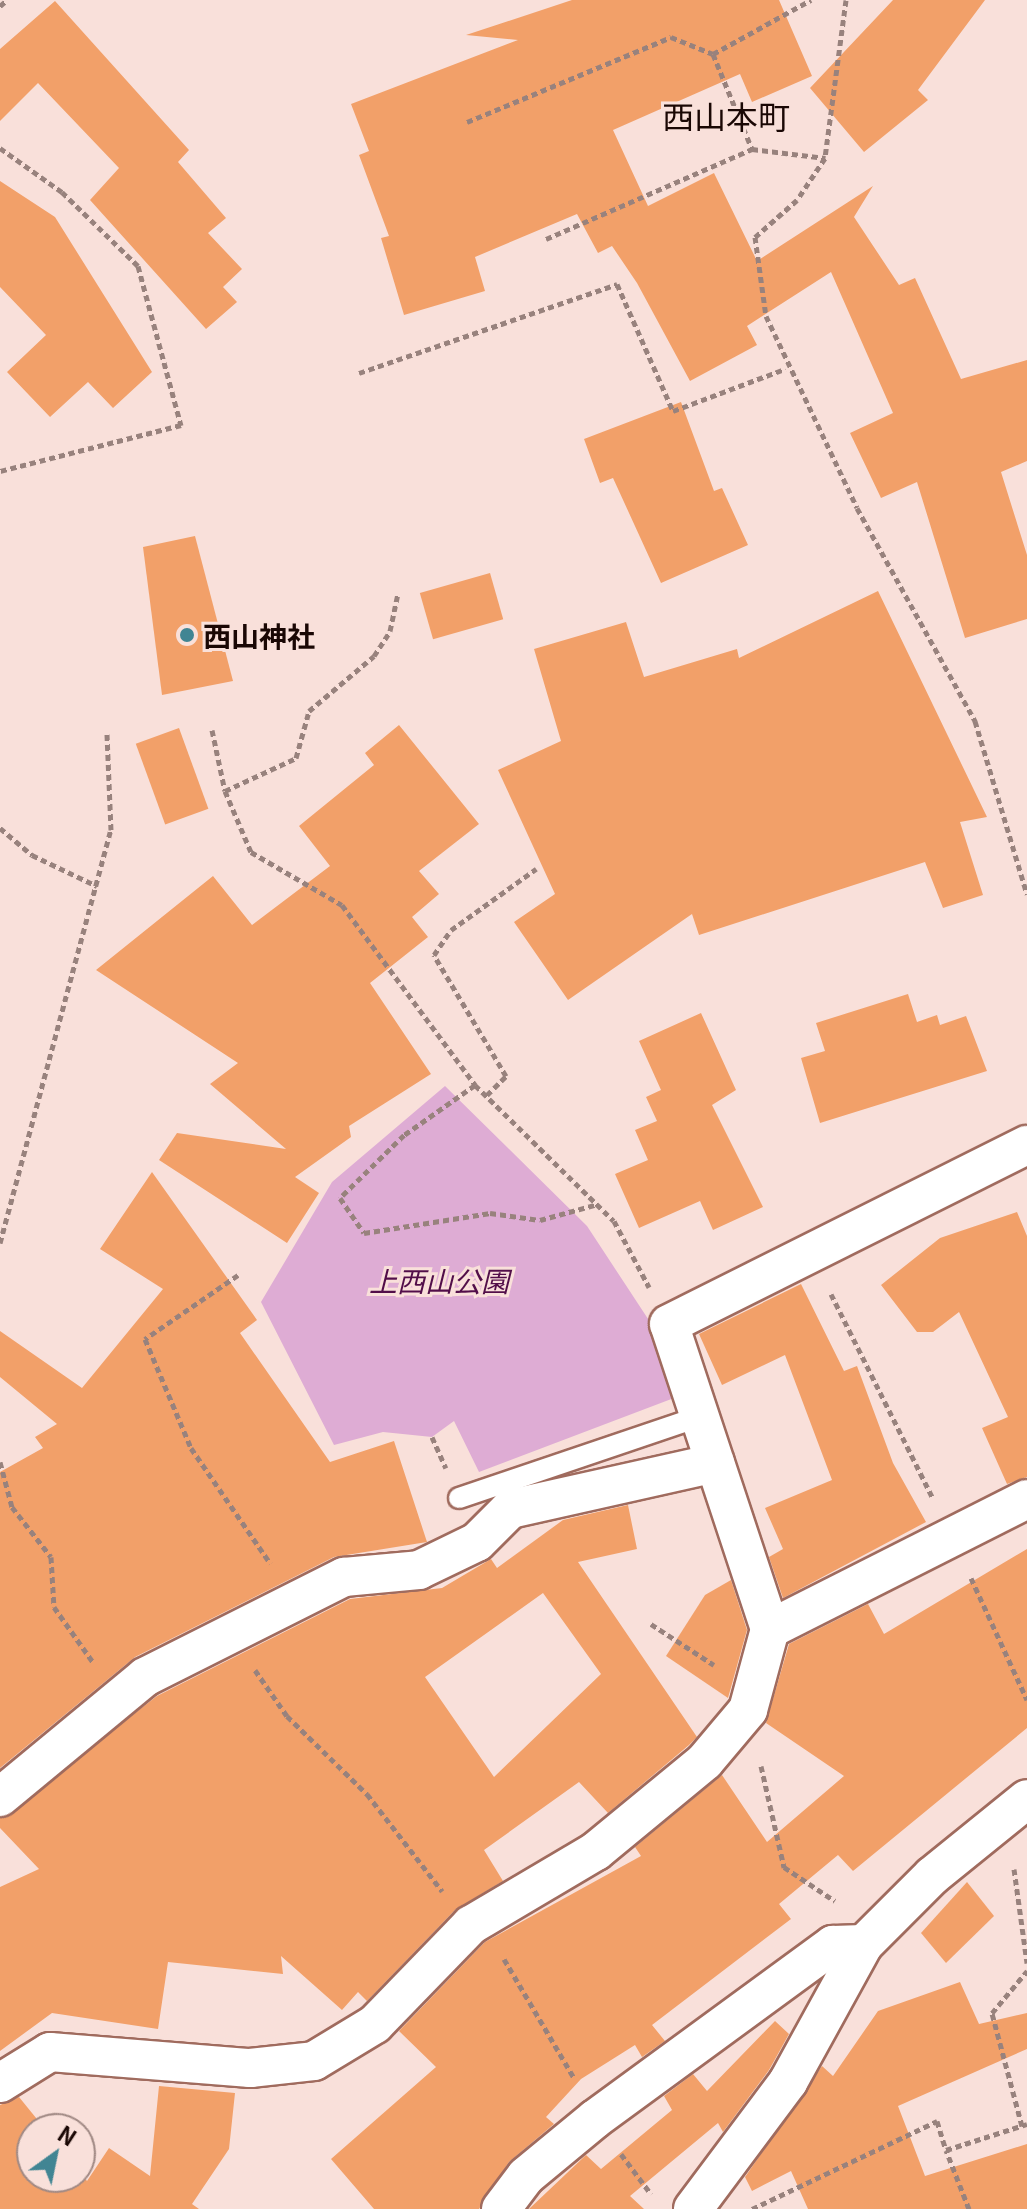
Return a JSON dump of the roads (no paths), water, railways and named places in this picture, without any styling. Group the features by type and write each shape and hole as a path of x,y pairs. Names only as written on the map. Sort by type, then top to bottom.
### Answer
{"street":[{"path":"0,2083 50,2052 250,2068 314,2061 375,2024 480,1921 596,1851 705,1761 750,1701 770,1629 715,1463 695,1418 669,1324 812,1256 964,1171 1027,1145"},
{"path":"0,1797 145,1677 233,1639 344,1577 419,1570 477,1542 510,1509 715,1463"},
{"path":"770,1629 951,1534 1027,1499"},
{"path":"693,2209 788,2082 864,1944 932,1876 1027,1799"},
{"path":"501,2209 526,2176 595,2119 833,1945 864,1944"}],"lane":[{"path":"459,1498 695,1418"}],"place":[{"name":"西山神社","path":"187,635"}],"district":[{"name":"西山本町","path":"726,115"}],"park label":[{"name":"上西山公園","path":"439,1280"}]}
